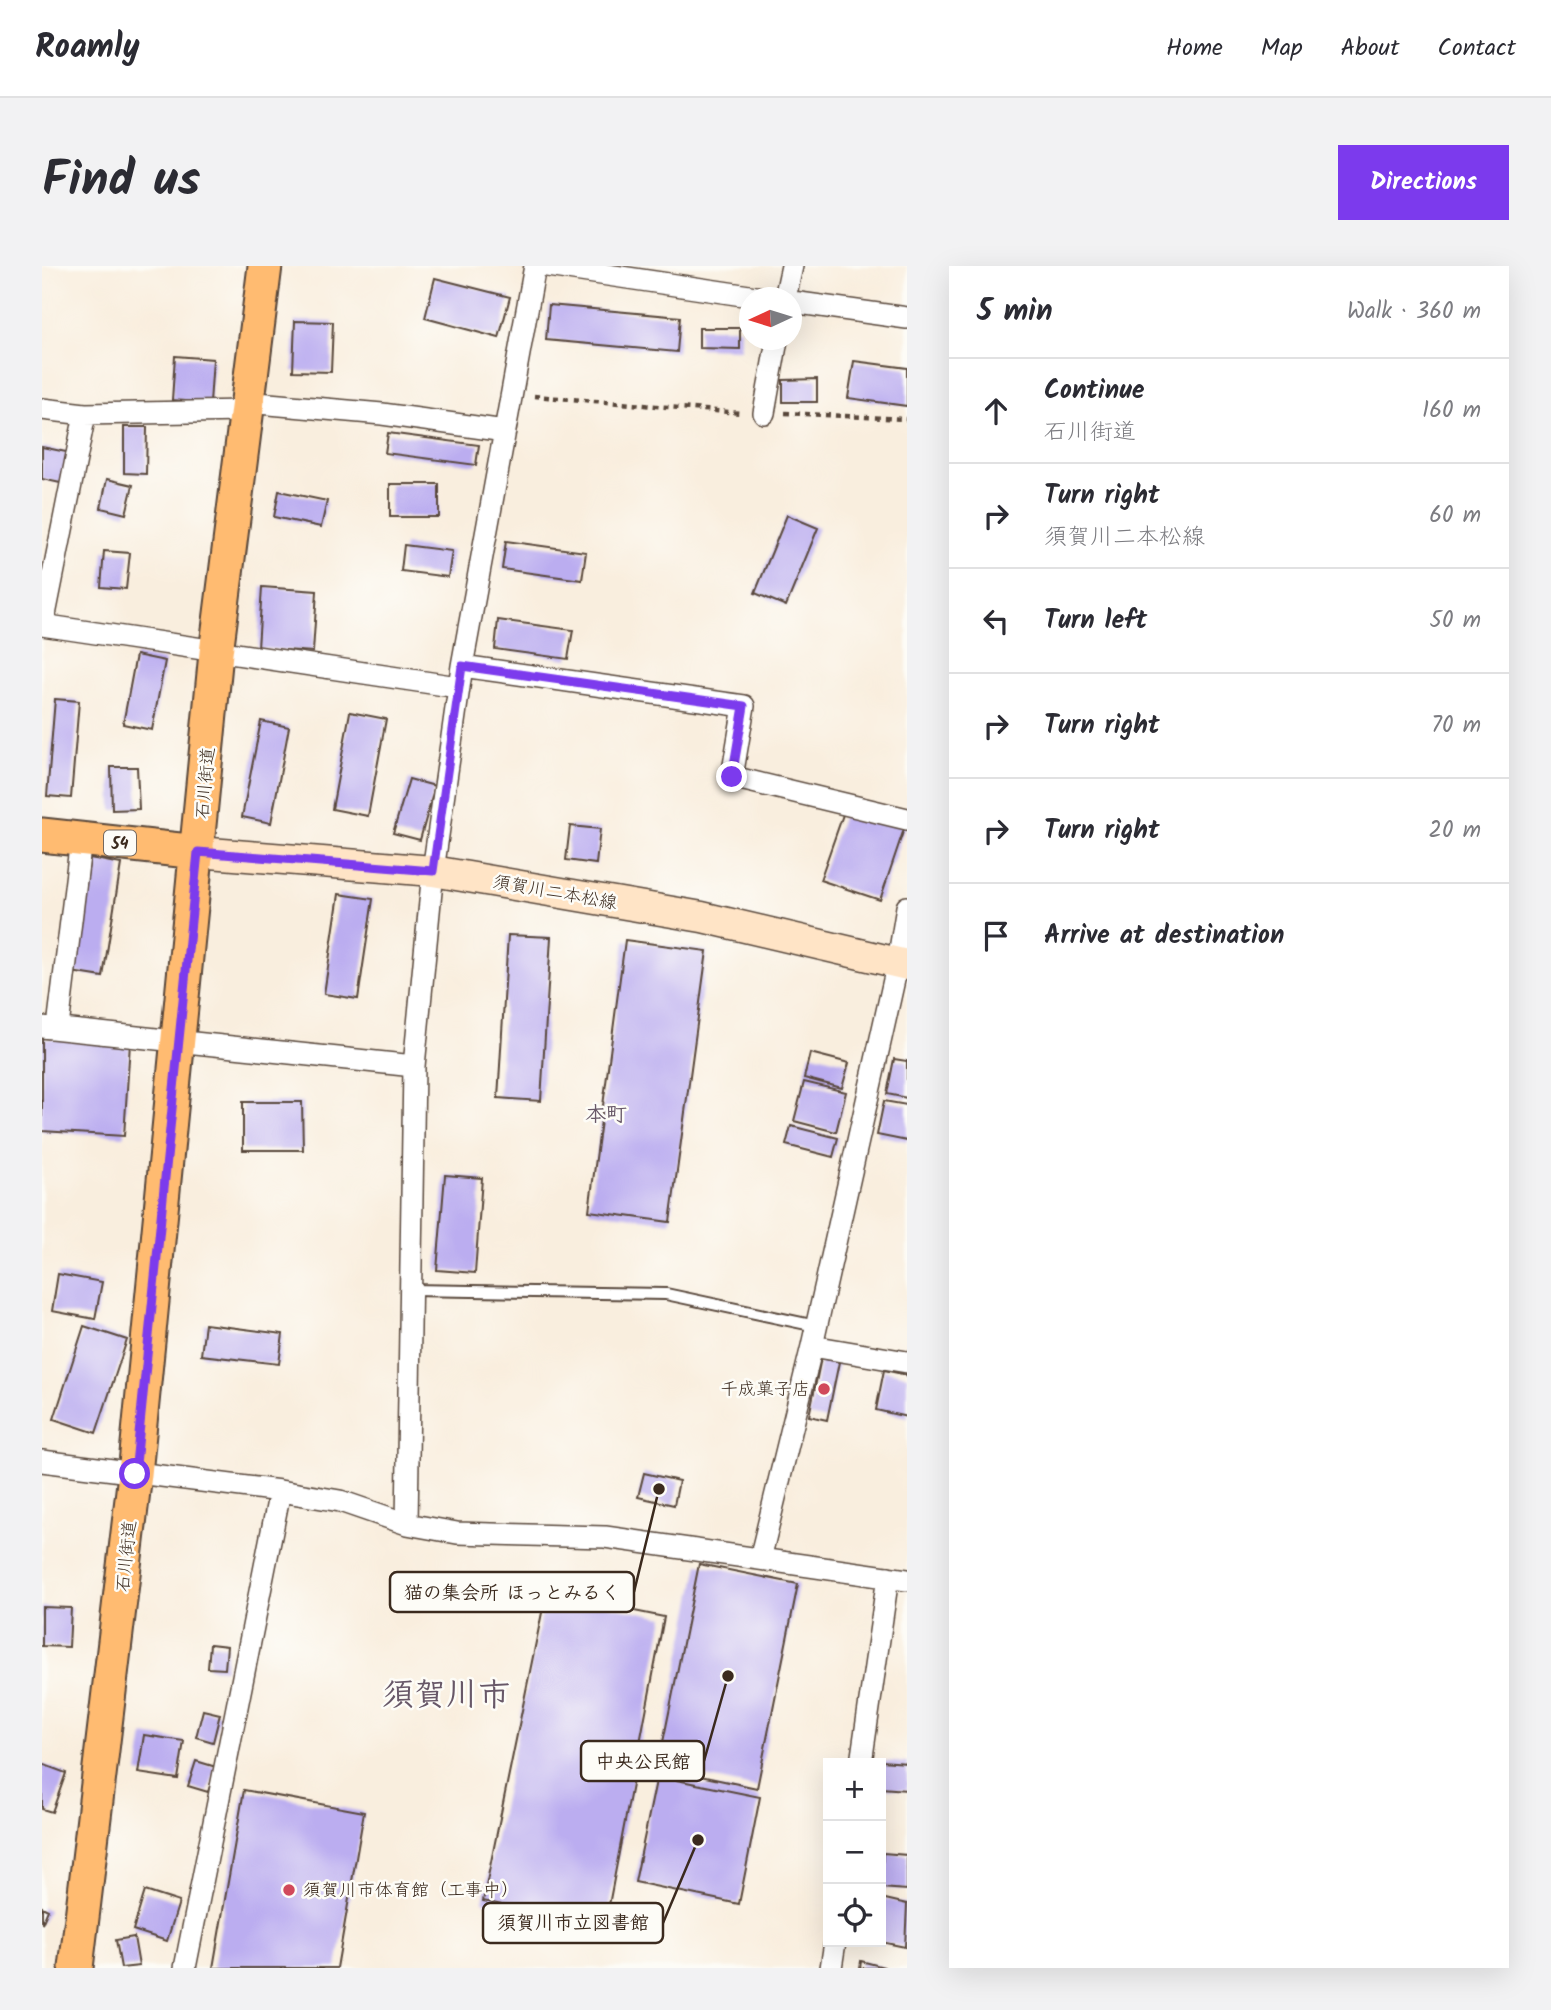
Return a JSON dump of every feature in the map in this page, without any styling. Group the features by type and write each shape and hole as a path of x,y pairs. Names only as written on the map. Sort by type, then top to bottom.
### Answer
{"main road":[{"name":"石川街道","path":"76,1968 135,1474 216,653 245,407 265,266"},
{"name":"54","path":"42,835 198,852"},
{"name":"須賀川二本松線","path":"198,852 433,871 702,917 902,964"}],"street":[{"path":"407,1524 414,1066 433,871 460,677 535,266"},
{"path":"547,266 739,294"},
{"path":"787,287 792,266"},
{"path":"802,303 907,318"},
{"path":"764,412 775,350"},
{"path":"42,409 85,414 245,407 382,414 505,431"},
{"path":"85,414 43,625 216,653 744,706 732,777 907,819"},
{"path":"82,839 50,1027 414,1066"},
{"path":"760,1559 902,964 907,907"},
{"path":"814,1336 907,1362"},
{"path":"42,1461 280,1491 340,1502 407,1524 457,1533 605,1537 898,1578 862,1758"},
{"path":"185,1968 280,1491"},
{"path":"831,1968 834,1947"}],"lane":[{"path":"411,1290 666,1294 814,1336"}],"path":[{"path":"512,394 907,419"}],"building":[{"path":"435,278 510,297 499,338 425,318"},
{"path":"549,305 680,317 677,352 546,340"},
{"path":"295,321 333,322 331,372 293,371"},
{"path":"699,328 739,328 739,349 699,348"},
{"path":"175,356 213,359 210,403 172,400"},
{"path":"854,361 907,368 907,406 848,398"},
{"path":"817,379 817,402 783,402 783,380"},
{"path":"124,427 147,427 146,474 124,473"},
{"path":"388,433 479,445 476,465 385,453"},
{"path":"42,447 71,453 65,484 42,479"},
{"path":"107,479 133,485 126,514 101,508"},
{"path":"390,484 439,484 439,517 390,517"},
{"path":"279,491 327,501 321,527 274,517"},
{"path":"787,515 818,528 786,606 755,593"},
{"path":"506,541 586,552 582,580 502,569"},
{"path":"404,545 452,551 448,577 401,571"},
{"path":"104,551 130,553 126,589 101,587"},
{"path":"262,587 317,591 313,652 258,648"},
{"path":"498,620 573,630 568,659 495,649"},
{"path":"136,655 165,661 152,730 123,724"},
{"path":"55,699 79,701 71,798 47,796"},
{"path":"350,712 386,719 368,816 332,809"},
{"path":"261,721 289,727 271,823 242,817"},
{"path":"111,767 137,767 139,809 112,810"},
{"path":"409,779 435,786 420,840 393,833"},
{"path":"846,806 905,826 880,900 820,880"},
{"path":"570,826 600,829 596,864 566,860"},
{"path":"90,858 121,864 103,977 71,972"},
{"path":"339,894 373,899 358,999 324,994"},
{"path":"508,935 551,937 541,1101 498,1098"},
{"path":"625,940 707,951 670,1222 589,1211"},
{"path":"42,1038 130,1043 124,1136 42,1131"},
{"path":"810,1053 849,1063 842,1088 804,1078"},
{"path":"894,1059 907,1061 907,1098 887,1094"},
{"path":"804,1082 846,1092 836,1132 794,1121"},
{"path":"884,1101 907,1105 907,1141 877,1135"},
{"path":"243,1102 302,1102 303,1150 243,1150"},
{"path":"791,1126 838,1138 833,1157 786,1145"},
{"path":"445,1175 482,1178 475,1273 437,1270"},
{"path":"58,1274 102,1282 95,1319 52,1311"},
{"path":"205,1324 283,1334 279,1364 201,1355"},
{"path":"84,1326 127,1340 96,1433 54,1419"},
{"name":"千成菓子店","path":"821,1358 839,1362 827,1420 809,1416"},
{"path":"884,1370 907,1375 907,1417 876,1410"},
{"path":"644,1473 679,1481 674,1505 638,1497"},
{"path":"699,1564 798,1584 757,1788 658,1767"},
{"path":"546,1593 664,1617 605,1926 483,1901"},
{"path":"42,1607 71,1608 69,1647 42,1646"},
{"path":"210,1644 227,1646 225,1669 208,1668"},
{"path":"203,1710 220,1714 213,1742 196,1737"},
{"path":"144,1735 184,1741 178,1779 138,1773"},
{"path":"196,1761 216,1767 208,1792 188,1786"},
{"path":"886,1761 907,1763 907,1790 886,1788"},
{"path":"42,1764 66,1773 52,1812 42,1809"},
{"path":"657,1776 760,1797 739,1904 635,1882"},
{"name":"須賀川市体育館（工事中）","path":"244,1790 364,1812 337,1968 213,1968"},
{"path":"886,1853 907,1855 907,1890 886,1888"},
{"path":"145,1891 179,1902 167,1941 133,1930"},
{"path":"886,1899 907,1904 905,1947 886,1943"},
{"path":"42,1907 48,1910 42,1924"},
{"path":"134,1937 139,1966 121,1968 116,1940"},
{"path":"861,1961 884,1967 884,1968 860,1968"}],"place":[{"name":"千成菓子店","path":"824,1389"},
{"name":"猫の集会所 ほっとみるく","path":"659,1489"},
{"name":"中央公民館","path":"728,1676"},
{"name":"須賀川市立図書館","path":"698,1840"},
{"name":"須賀川市体育館（工事中）","path":"289,1890"}],"district":[{"name":"本町","path":"606,1114"},
{"name":"須賀川市","path":"446,1694"}],"route":[{"path":"135,1474 198,852 433,871 462,666 744,706 732,777"}]}
